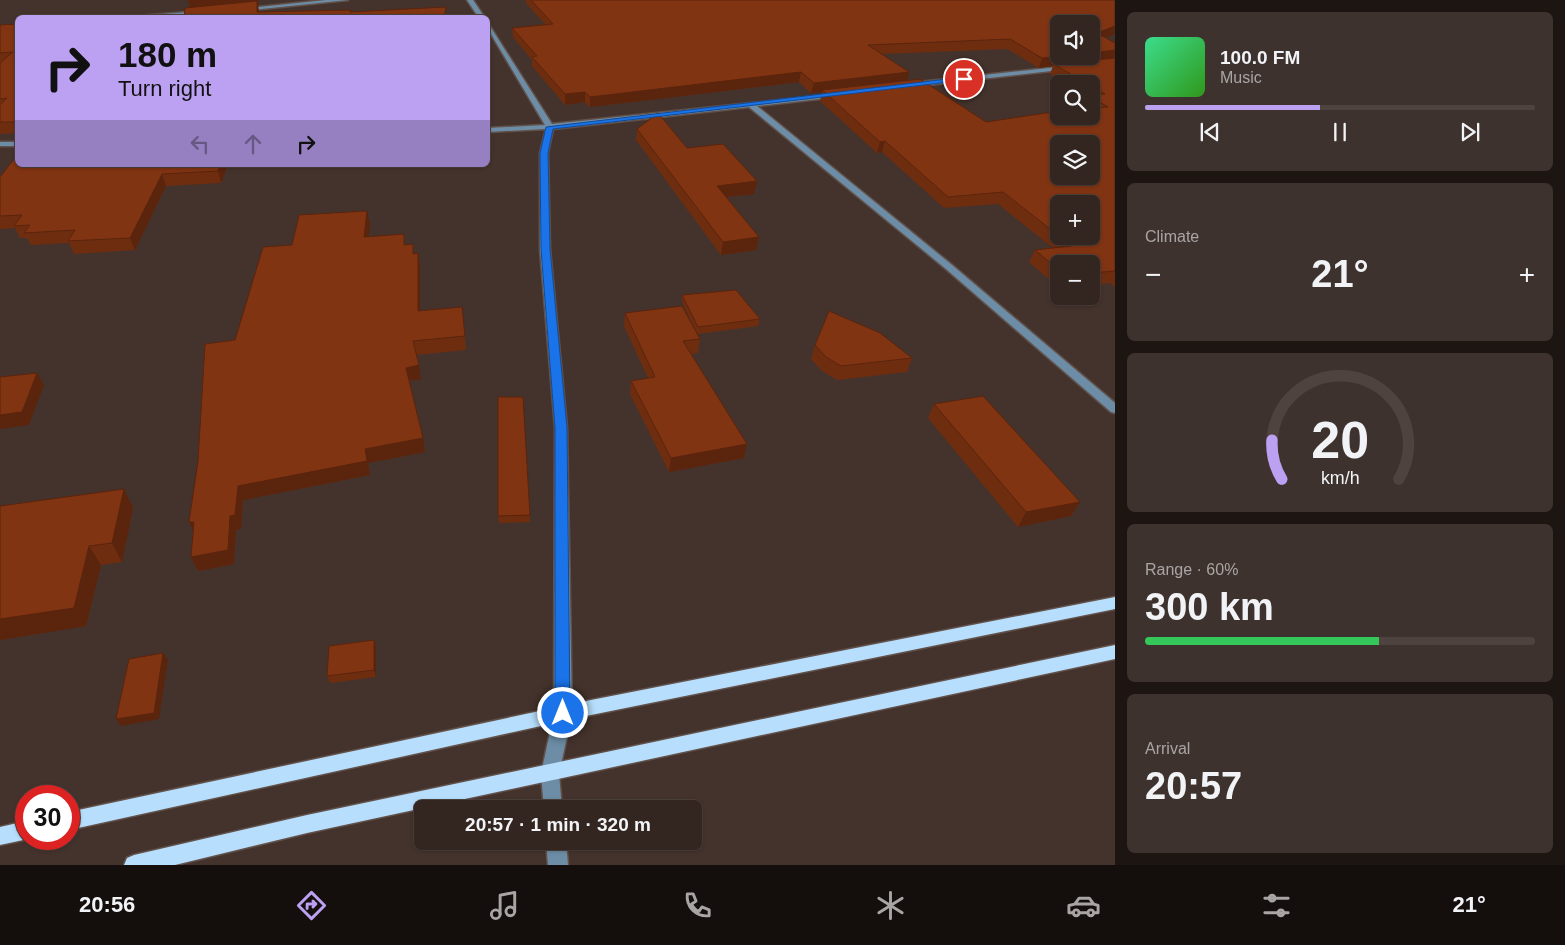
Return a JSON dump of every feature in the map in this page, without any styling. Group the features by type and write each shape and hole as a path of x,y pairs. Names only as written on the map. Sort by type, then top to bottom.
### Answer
{"main road":[{"path":"80,819 563,713 939,636 1115,603"},
{"path":"134,865 307,824 550,774 1115,652"},
{"path":"0,836 15,833"}],"street":[{"path":"238,9 345,0"},
{"path":"470,0 480,15"},
{"path":"257,7 257,15"},
{"path":"169,15 211,11"},
{"path":"490,28 550,127 544,153 545,249 561,428 563,713 550,774 552,800"},
{"path":"906,86 1077,67"},
{"path":"490,130 550,127 848,93"},
{"path":"751,105 949,267 1115,408"},
{"path":"0,144 15,144"},
{"path":"557,850 558,865"}],"building":[{"path":"531,0 1115,0 1115,26 1100,32 1100,15 1050,15 1050,57 1042,58 1010,39 868,45 909,72 814,83 801,72 590,97 585,92 565,94 532,57 537,56 512,28 553,24"},
{"path":"257,1 257,12 351,10 350,12 446,7 445,15 184,15 185,8"},
{"path":"15,24 15,122 0,122 0,105 7,98 0,99 0,63 13,52 0,53 0,25"},
{"path":"1100,35 1115,43 1115,50 1100,52"},
{"path":"1115,58 1115,271 1100,272 1100,255 1050,255 1050,262 1035,250 1071,246 1070,245 1100,245 1100,195 1050,195 1050,229 1003,192 948,197 885,141 880,142 822,90 920,79 986,122 1050,112 1050,125 1100,125 1100,107 1108,107 1100,102 1100,94 1105,94 1100,91 1100,75 1072,75 1056,65 1100,65 1100,59"},
{"path":"658,113 687,148 723,144 757,181 717,186 759,237 723,242 637,129"},
{"path":"15,158 15,167 219,167 218,171 162,174 130,238 68,241 75,230 24,233 30,225 14,226 22,215 0,216 0,177"},
{"path":"367,211 364,237 404,234 404,245 413,244 413,254 418,253 418,311 462,307 465,336 413,341 419,365 406,368 423,438 365,449 367,461 238,486 235,515 230,516 228,550 191,557 194,522 189,522 198,461 205,344 235,340 263,247 292,245 299,215"},
{"path":"736,290 760,319 698,327 682,295"},
{"path":"682,306 700,339 683,341 747,444 671,458 631,381 655,377 625,313"},
{"path":"829,311 880,333 912,358 841,366 826,357 815,345"},
{"path":"37,373 22,412 0,415 0,377"},
{"path":"983,396 1080,502 1026,512 934,404"},
{"path":"498,397 523,397 530,515 498,516"},
{"path":"124,489 112,543 89,546 74,608 0,619 0,506"},
{"path":"374,640 374,670 327,676 329,646"},
{"path":"163,653 154,713 116,719 129,659"}],"route":[{"path":"563,713 561,428 545,249 544,153 550,127 964,79"}]}
